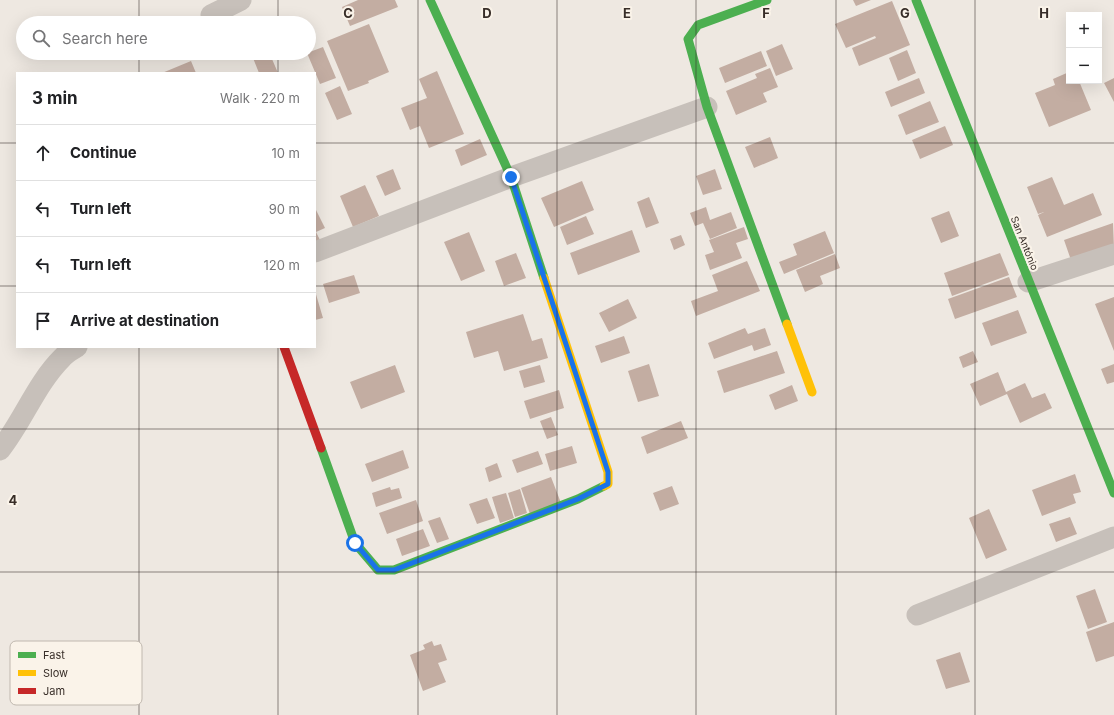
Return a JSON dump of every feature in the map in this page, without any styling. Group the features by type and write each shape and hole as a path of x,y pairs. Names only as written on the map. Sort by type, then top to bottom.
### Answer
{"street":[{"path":"211,15 241,0"},
{"path":"284,348 355,543 378,570 394,570 578,499 608,484 608,472 511,177 430,0"},
{"path":"767,0 698,25 688,39 707,108 812,392"},
{"name":"San António","path":"916,0 1114,493"},
{"path":"316,252 511,177 707,108"},
{"path":"1028,282 1114,254"},
{"path":"0,450 9,438 42,383 62,357 76,348"},
{"path":"917,615 1114,537"}],"building":[{"path":"358,0 395,0 398,7 350,26 342,7"},
{"path":"853,0 871,0 856,6"},
{"path":"892,1 910,45 859,66 852,48 876,38 875,36 846,48 835,24"},
{"path":"369,24 389,72 368,81 369,83 348,91 327,41"},
{"path":"782,44 793,69 776,76 766,51"},
{"path":"323,47 336,78 320,84 310,60 316,60 316,50"},
{"path":"907,50 916,73 898,81 889,58"},
{"path":"761,51 767,66 725,83 719,68"},
{"path":"254,60 272,60 278,72 259,72"},
{"path":"191,61 196,72 164,72"},
{"path":"770,68 778,87 763,93 767,102 736,115 726,91 757,78 755,74"},
{"path":"437,71 464,134 429,148 420,126 410,130 401,108 427,98 419,79"},
{"path":"1066,73 1066,84 1080,84 1091,110 1049,127 1035,93 1055,85 1053,79"},
{"path":"919,78 925,93 891,107 885,92"},
{"path":"1114,78 1114,102 1104,83"},
{"path":"340,86 352,114 337,120 325,93"},
{"path":"930,101 939,122 906,135 898,115"},
{"path":"945,126 953,145 920,159 912,140"},
{"path":"770,137 778,158 754,168 745,147"},
{"path":"480,139 487,155 461,166 455,150"},
{"path":"393,169 401,189 385,196 376,176"},
{"path":"715,169 722,189 703,195 696,176"},
{"path":"1052,177 1064,205 1093,193 1102,215 1047,237 1038,215 1044,212 1038,214 1027,187"},
{"path":"582,181 594,210 554,227 541,198"},
{"path":"365,185 379,216 353,227 340,196"},
{"path":"649,197 659,223 646,228 637,202"},
{"path":"706,207 710,220 731,212 737,228 710,239 703,223 695,226 690,213"},
{"path":"316,210 325,228 316,232"},
{"path":"949,211 959,236 941,243 931,218"},
{"path":"586,216 594,234 567,245 560,227"},
{"path":"1113,223 1114,249 1072,263 1064,240"},
{"path":"744,227 748,239 736,243 742,258 710,270 705,255 714,252 709,240"},
{"path":"632,230 640,252 578,275 570,253"},
{"path":"825,231 834,253 784,274 779,262 797,255 793,244"},
{"path":"316,232 321,242 316,244"},
{"path":"469,232 485,271 461,281 444,242"},
{"path":"681,235 685,245 674,250 670,239"},
{"path":"516,253 526,278 504,286 495,261"},
{"path":"1000,253 1009,275 952,296 944,273"},
{"path":"835,254 840,268 820,276 823,284 805,292 796,270"},
{"path":"747,261 760,291 696,316 691,301 718,291 712,275"},
{"path":"354,275 360,293 329,303 323,284"},
{"path":"1009,277 1017,297 955,319 948,299"},
{"path":"316,294 323,318 316,320"},
{"path":"1114,297 1114,351 1095,304"},
{"path":"628,299 637,318 609,332 599,313"},
{"path":"1018,310 1027,333 991,346 982,323"},
{"path":"523,314 532,341 542,338 548,358 504,371 498,351 474,358 466,332"},
{"path":"745,328 748,334 765,328 771,345 754,351 752,345 714,359 708,343"},
{"path":"624,336 630,353 601,363 595,346"},
{"path":"777,351 785,373 724,393 717,371"},
{"path":"973,351 978,362 963,368 959,357"},
{"path":"649,364 659,396 638,402 628,371"},
{"path":"1114,364 1114,382 1107,384 1101,369"},
{"path":"395,365 405,392 361,409 350,382"},
{"path":"540,365 545,382 524,388 519,371"},
{"path":"998,372 1006,392 1025,383 1032,398 1045,393 1052,408 1020,423 1007,394 980,406 970,384"},
{"path":"792,385 798,401 775,410 769,395"},
{"path":"559,390 564,408 530,419 524,401"},
{"path":"551,417 558,435 547,439 540,421"},
{"path":"681,421 688,438 647,454 641,437"},
{"path":"572,446 577,463 550,471 545,454"},
{"path":"403,450 409,468 372,482 365,464"},
{"path":"538,451 543,464 517,473 512,460"},
{"path":"497,463 502,477 489,482 485,468"},
{"path":"1075,474 1081,492 1073,494 1076,503 1042,516 1032,490"},
{"path":"551,477 561,503 530,514 521,488"},
{"path":"672,486 679,504 660,511 653,493"},
{"path":"390,487 391,490 399,488 402,498 376,507 372,493"},
{"path":"520,489 527,513 515,517 508,493"},
{"path":"506,493 514,518 500,523 492,497"},
{"path":"487,498 495,518 477,524 469,504"},
{"path":"416,500 423,521 387,534 379,513"},
{"path":"989,509 1007,550 986,559 969,518"},
{"path":"440,517 449,539 437,543 428,521"},
{"path":"1070,517 1077,534 1056,542 1049,524"},
{"path":"423,529 430,546 402,556 396,539"},
{"path":"1095,589 1107,622 1088,629 1076,596"},
{"path":"1114,622 1114,656 1096,662 1086,632"},
{"path":"432,641 434,646 441,644 447,660 438,663 446,682 423,691 410,655 425,649 423,645"},
{"path":"960,652 970,682 946,689 936,660"}],"traffic: fast":[{"path":"430,0 511,177 544,278"},
{"path":"767,0 698,25 688,39 707,107 787,324"},
{"path":"916,0 1114,493"},
{"path":"321,448 355,543 378,570 394,570 578,499 604,486"}],"traffic: slow":[{"path":"544,278 608,472 608,484 604,486"},
{"path":"787,324 812,392"}],"traffic: jam":[{"path":"284,348 321,448"}],"route":[{"path":"355,543 378,570 394,570 578,499 608,484 608,472 511,177"}]}
